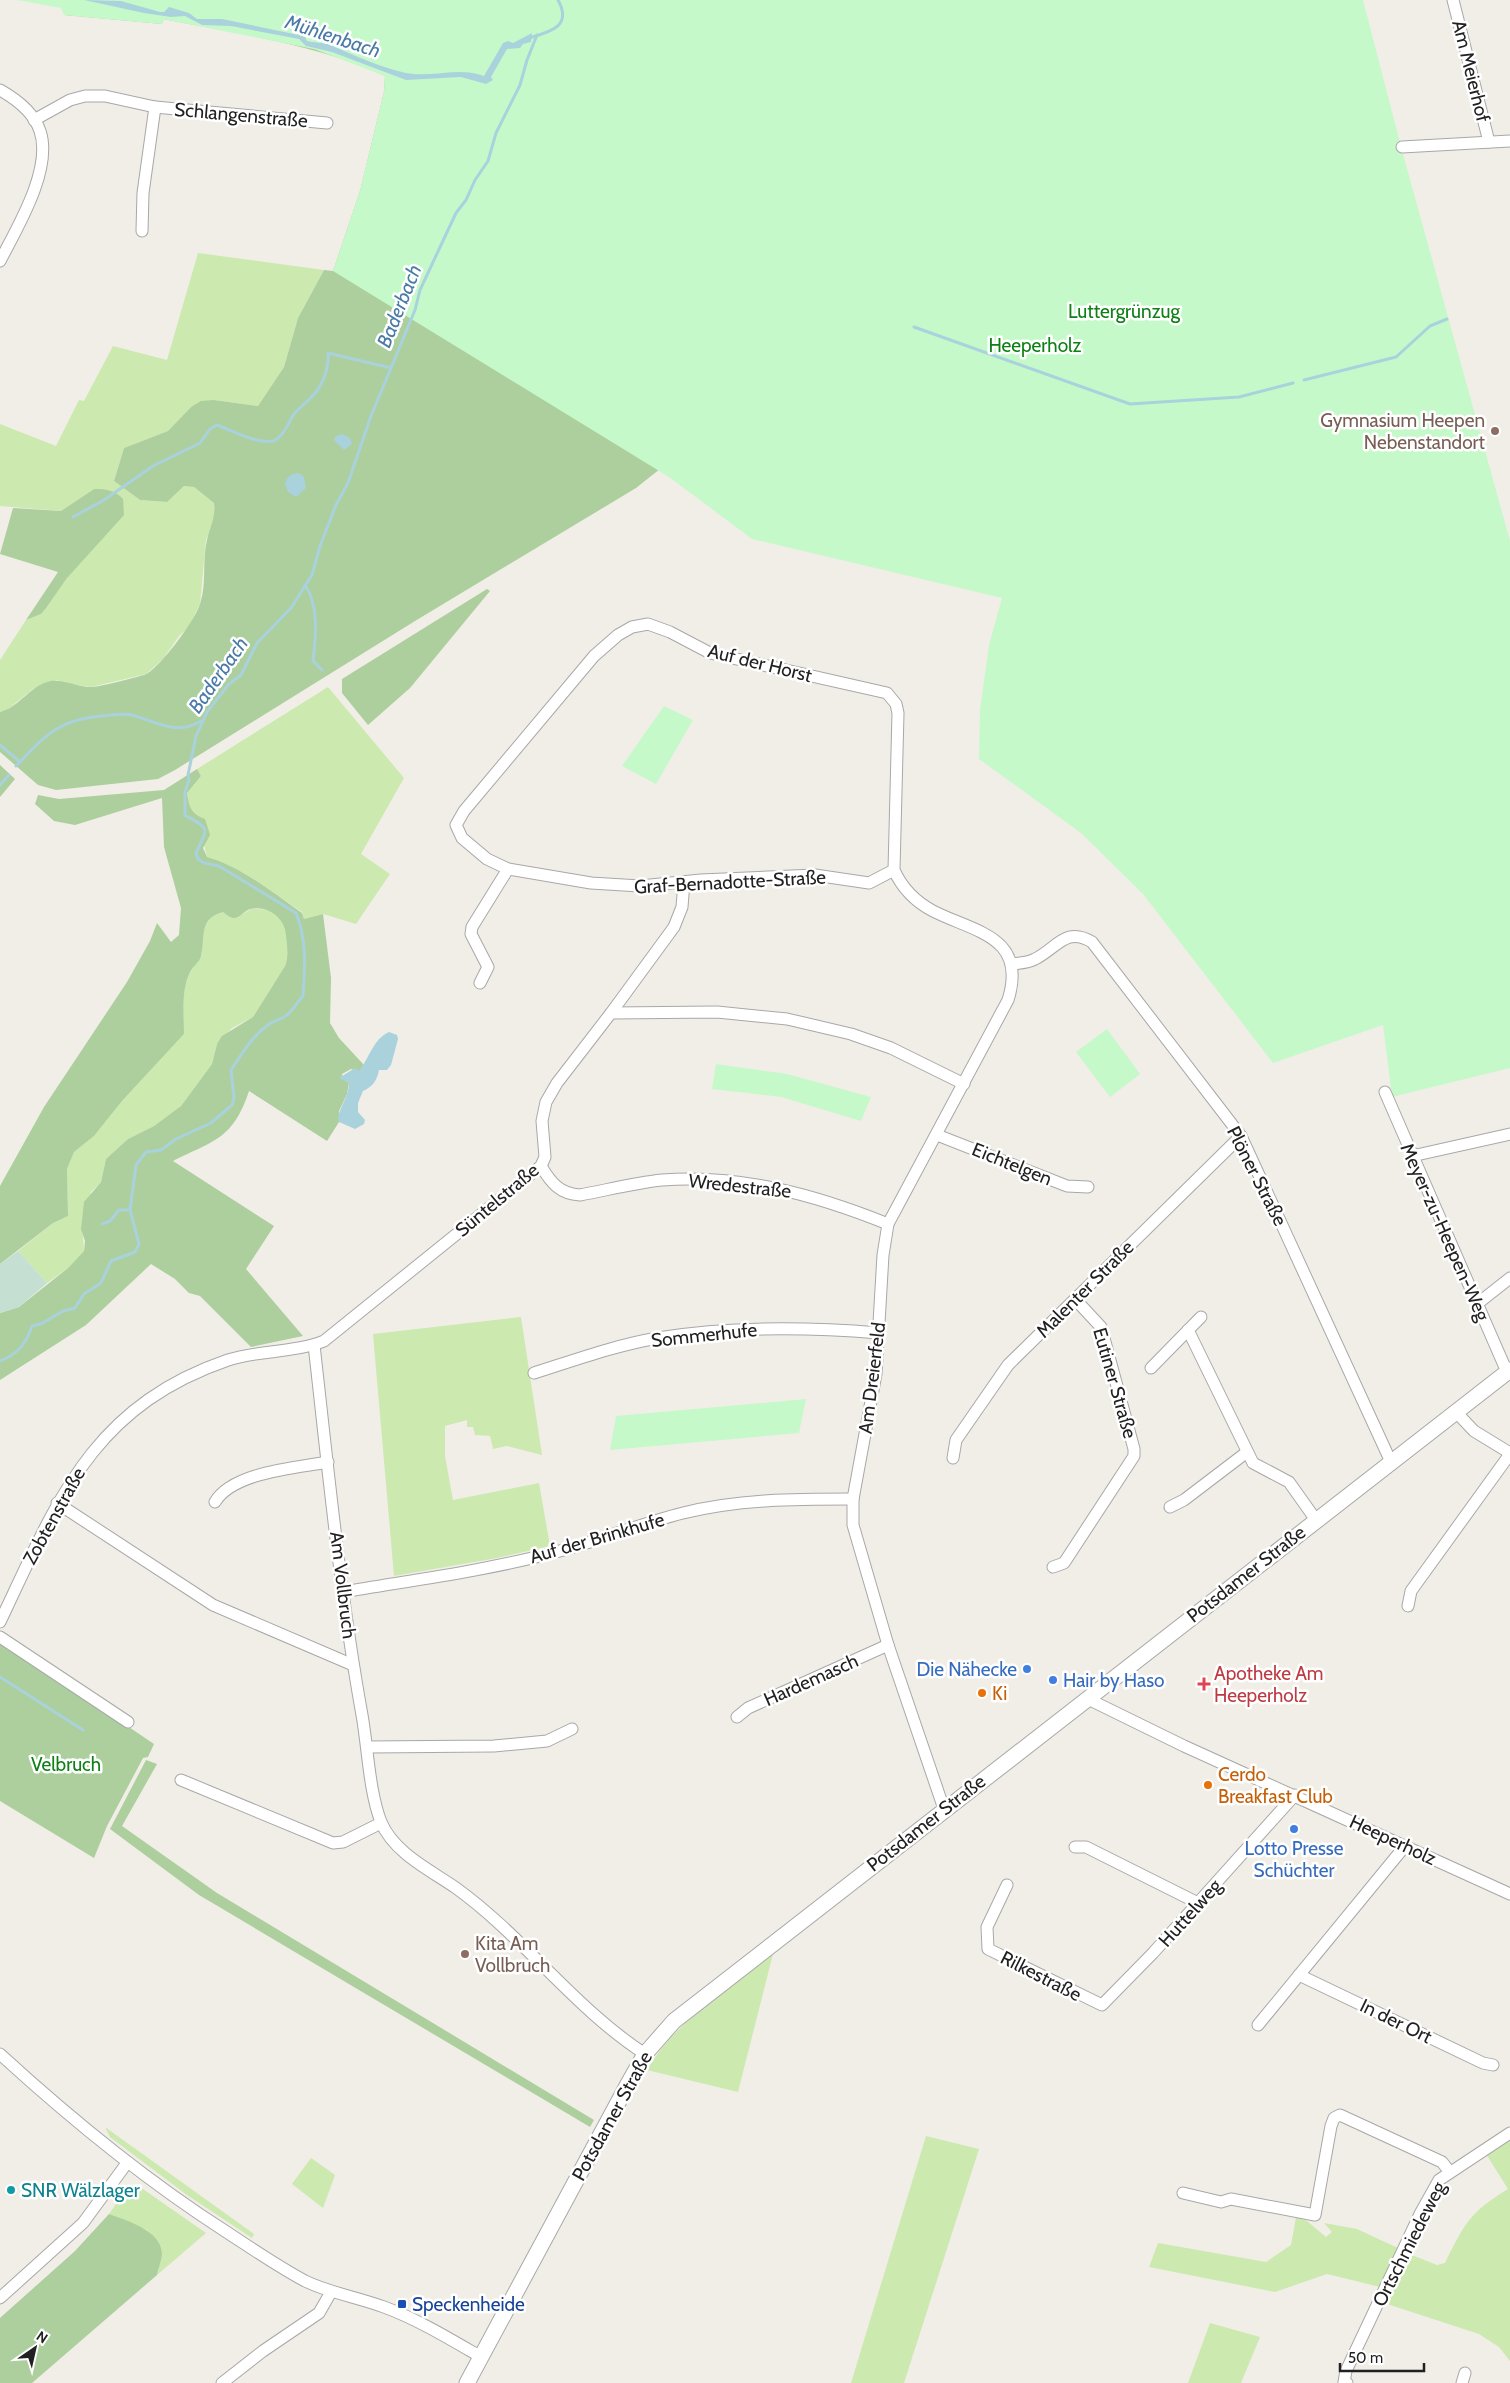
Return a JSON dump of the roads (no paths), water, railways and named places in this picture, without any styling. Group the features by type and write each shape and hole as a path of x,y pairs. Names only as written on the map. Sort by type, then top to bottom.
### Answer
{"street":[{"name":"Am Meierhof","path":"1453,0 1489,142"},
{"path":"0,90 19,103 34,120 42,138 40,167 28,204 0,261"},
{"name":"Schlangenstraße","path":"34,120 70,100 85,96 105,96 154,107 327,123"},
{"name":"Schlangenstraße","path":"142,231 141,215 154,107"},
{"path":"1402,147 1510,141"},
{"name":"Auf der Horst","path":"456,825 464,811 594,656 618,635 632,627 648,624 670,632 710,652 880,690 892,698 898,713 894,870"},
{"name":"Graf-Bernadotte-Straße","path":"456,825 462,838 487,859 508,869 621,886 815,875 869,884 894,870"},
{"path":"480,983 488,967 472,939 472,927 508,869"},
{"path":"894,870 897,879 915,899 934,911 983,931 1000,946 1012,964"},
{"name":"Süntelstraße","path":"314,1345 333,1335 541,1166 545,1157 542,1120 546,1102 557,1082 611,1013 674,927 682,907 684,882"},
{"name":"Plöner Straße","path":"1012,964 1033,960 1070,936 1084,937 1092,942 1241,1136 1391,1462"},
{"name":"Am Dreierfeld","path":"944,1809 888,1645 857,1544 853,1525 853,1499 872,1399 879,1333 883,1255 888,1224 1008,1000 1013,977 1012,964"},
{"path":"611,1013 717,1012 787,1019 877,1043 964,1084"},
{"name":"Meyer-zu-Heepen-Weg","path":"1385,1092 1477,1304 1509,1371"},
{"path":"1412,1156 1510,1134"},
{"name":"Eichtelgen","path":"937,1135 1067,1186 1088,1187"},
{"name":"Malenter Straße","path":"953,1458 956,1440 1002,1371 1241,1136"},
{"name":"Wredestraße","path":"541,1166 549,1180 568,1195 580,1195 662,1180 721,1180 801,1193 888,1224"},
{"path":"1477,1304 1510,1278"},
{"name":"Eutiner Straße","path":"1053,1567 1064,1563 1134,1456 1134,1449 1101,1327 1075,1299"},
{"path":"1150,1368 1202,1317"},
{"name":"Sommerhufe","path":"534,1373 614,1348 657,1338 702,1332 750,1328 802,1328 879,1333"},
{"path":"1188,1330 1253,1463 1289,1482 1316,1520"},
{"name":"Am Vollbruch","path":"314,1345 353,1665 375,1801 382,1823 396,1844 406,1854 477,1905 608,2027 645,2054"},
{"name":"Zobtenstraße","path":"0,1622 57,1503 88,1456 122,1421 163,1391 228,1360 253,1353 314,1345"},
{"name":"Potsdamer Straße","path":"467,2383 645,2054 660,2035 690,2008 944,1809 1509,1371"},
{"path":"1408,1606 1411,1591 1510,1454 1474,1431 1456,1412"},
{"path":"1170,1507 1184,1500 1247,1452"},
{"path":"215,1502 220,1494 241,1482 264,1473 328,1462"},
{"name":"Auf der Brinkhufe","path":"343,1592 498,1565 554,1553 685,1513 739,1503 784,1499 853,1499"},
{"path":"57,1503 209,1603 353,1665"},
{"path":"0,1637 128,1722"},
{"name":"Hardemasch","path":"737,1717 748,1708 888,1645"},
{"name":"Heeperholz","path":"1086,1698 1146,1728 1510,1894"},
{"path":"367,1747 494,1746 547,1741 572,1729"},
{"path":"181,1780 333,1843 343,1842 382,1823"},
{"name":"Huttelweg","path":"1102,2005 1106,2003 1296,1796"},
{"path":"1258,2024 1405,1846"},
{"path":"1075,1847 1086,1847 1198,1903"},
{"name":"Rilkestraße","path":"1007,1886 987,1927 988,1949 1102,2005"},
{"name":"In der Ort","path":"1299,1975 1483,2063 1493,2064"},
{"path":"0,2054 56,2104 128,2163 194,2211 261,2255 306,2281 331,2292 393,2311 481,2356"},
{"path":"1183,2193 1221,2202 1231,2199 1315,2215 1331,2126 1334,2118 1340,2115 1442,2162 1450,2172"},
{"name":"Ortschmiedeweg","path":"1347,2383 1344,2382 1346,2371 1438,2180 1510,2133"},
{"path":"0,2298 83,2223 128,2163"},
{"path":"222,2383 263,2351 319,2313 331,2292"}],"water":[{"path":"84,0 121,1 160,12 164,12 169,7 189,13 197,19 222,19 299,35 305,37 307,41 327,44 386,68 416,74 465,72 484,76 503,43 508,41 513,43 532,33 531,42 523,44 520,48 507,49 491,77 493,80 486,84 461,77 406,80 332,52 306,46 299,39 231,26 202,25 185,16 171,17 144,13"},
{"path":"342,434 350,438 352,444 344,450 334,440 336,436"},
{"path":"299,473 304,477 306,488 296,497 288,492 285,484 289,476"},
{"path":"389,1032 397,1035 398,1039 391,1065 387,1070 379,1070 369,1088 363,1091 358,1103 358,1112 365,1120 364,1124 355,1129 339,1122 339,1114 348,1092 349,1083 339,1078 355,1068 359,1071 375,1044"}],"waterway":[{"name":"Baderbach","path":"529,38 551,30 561,22 563,16 558,0"},
{"name":"Baderbach","path":"0,1361 21,1348 32,1326 41,1324 63,1311 75,1308 84,1294 101,1283 111,1261 135,1252 139,1244 130,1210 136,1165 146,1152 161,1150 176,1139 211,1123 232,1105 234,1098 231,1070 257,1034 270,1023 286,1016 303,996 304,944 296,913 219,866 204,863 198,859 196,853 205,830 185,815 185,792 189,780 188,775 196,736 207,712 229,684 241,675 257,643 291,608 312,575 320,546 336,505 348,483 371,416 415,310 420,290 456,213 466,200 475,180 488,161 496,133 520,85 537,35"},
{"path":"1304,380 1396,357 1430,326 1447,319"},
{"path":"914,327 1130,404 1239,397 1293,383"},
{"path":"73,517 104,500 153,466 200,443 210,429 217,425 259,441 276,440 282,434 294,414 317,390 327,370 328,353 391,368"},
{"path":"305,585 313,602 315,622 313,661 322,670"},
{"path":"16,766 44,738 73,721 121,714 128,714 175,728 192,725 201,721"},
{"path":"0,745 20,762"},
{"path":"0,785 9,775"},
{"path":"102,1224 110,1221 119,1210 130,1210"},
{"path":"0,1677 83,1730"}],"place":[{"name":"Gymnasium Heepen Nebenstandort","path":"1495,431"},
{"name":"Die Nähecke","path":"1027,1669"},
{"name":"Hair by Haso","path":"1053,1680"},
{"name":"Apotheke Am Heeperholz","path":"1204,1684"},
{"name":"Ki","path":"982,1693"},
{"name":"Cerdo Breakfast Club","path":"1208,1785"},
{"name":"Lotto Presse Schüchter","path":"1294,1829"},
{"name":"Kita Am Vollbruch","path":"465,1954"},
{"name":"SNR Wälzlager","path":"11,2190"},
{"name":"Speckenheide","path":"402,2304"}],"water label":[{"name":"Mühlenbach","path":"333,36"}],"park label":[{"name":"Luttergrünzug","path":"1124,311"},
{"name":"Velbruch","path":"66,1764"}]}
